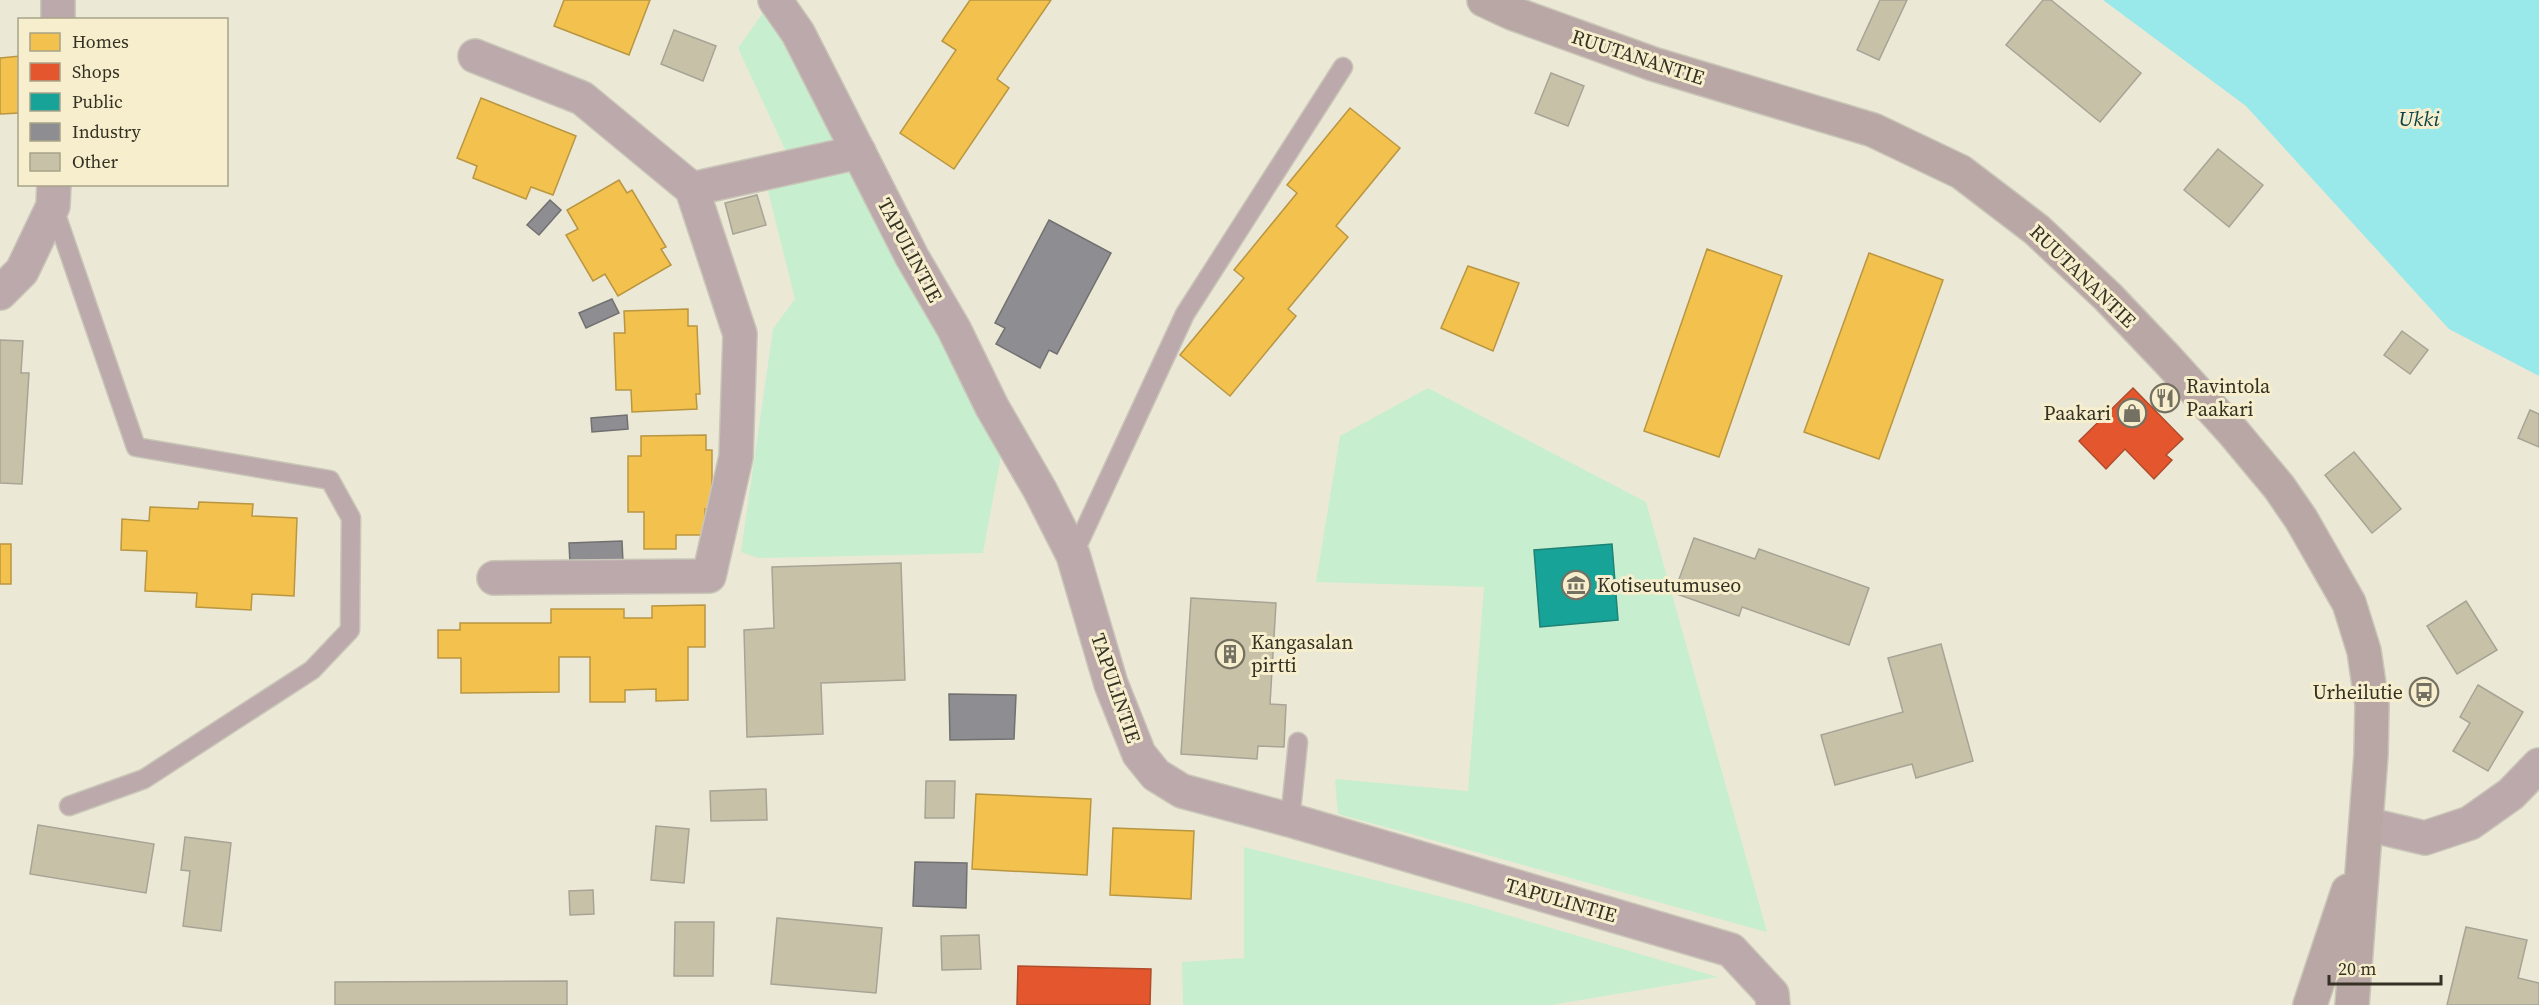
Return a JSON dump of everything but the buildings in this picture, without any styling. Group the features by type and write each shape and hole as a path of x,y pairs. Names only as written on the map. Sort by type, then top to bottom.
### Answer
{"main road":[{"name":"RUUTANANTIE","path":"1484,0 1512,13 1653,64 1873,130 1961,171 2037,230 2167,359 2264,469 2301,519 2349,603 2364,651 2372,705 2366,834"},
{"path":"2310,1005 2366,834"},
{"path":"2352,1005 2366,834"}],"street":[{"path":"58,0 58,18"},
{"name":"TAPULINTIE","path":"775,0 798,33 912,257 954,329 992,407 1074,555 1111,684 1138,754 1156,775 1182,791 1290,820 1731,950 1772,994 1773,1005"},
{"path":"475,56 582,98 692,189 740,334 736,457 709,576 494,578"},
{"path":"692,189 859,152"},
{"path":"0,293 22,271 54,195"},
{"path":"2366,834 2426,838 2470,823 2511,795 2539,765"}],"lane":[{"path":"1074,555 1185,314 1343,67"},
{"path":"54,195 136,447 330,480 351,518 350,630 312,670 144,779 69,806"},
{"path":"1290,820 1298,742"}],"green space":[{"path":"772,0 1004,440 983,553 758,558 741,552 773,329 795,299 768,191 800,182 738,48"},
{"path":"1428,388 1646,502 1767,932 1338,814 1335,779 1468,791 1484,587 1316,582 1340,436"},
{"path":"1244,847 1470,904 1718,977 1551,1005 1183,1005 1182,962 1244,958"}],"water":[{"name":"Ukki","path":"2103,0 2539,0 2539,376 2449,329 2246,106"}],"place":[{"name":"Ravintola Paakari","path":"2165,398"},
{"name":"Paakari","path":"2132,413"},
{"name":"Kotiseutumuseo","path":"1576,585"},
{"name":"Kangasalan pirtti","path":"1230,654"},
{"name":"Urheilutie","path":"2424,692"}]}
